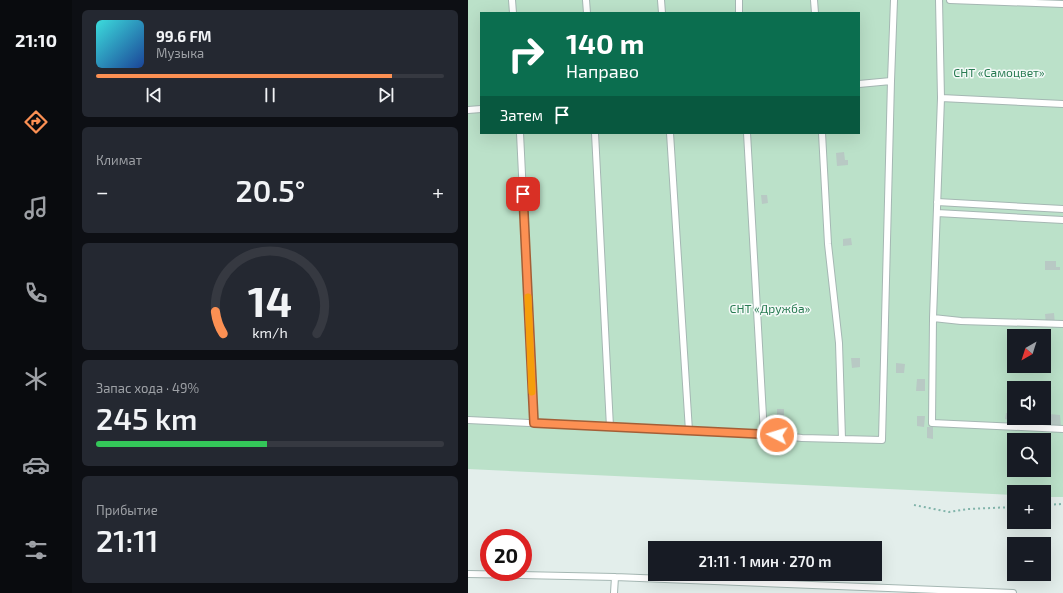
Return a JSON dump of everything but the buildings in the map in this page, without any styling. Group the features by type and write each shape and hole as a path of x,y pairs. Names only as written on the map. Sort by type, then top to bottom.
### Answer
{"lane":[{"path":"512,0 513,12"},
{"path":"586,0 587,12"},
{"path":"661,0 662,12"},
{"path":"739,0 740,12"},
{"path":"814,0 815,12"},
{"path":"468,420 764,434 802,438 882,440 894,0"},
{"path":"939,0 941,98 933,318 932,423 1063,429"},
{"path":"950,0 1063,4"},
{"path":"860,84 891,80"},
{"path":"941,98 1063,104"},
{"path":"468,110 480,109"},
{"path":"520,134 534,423"},
{"path":"595,134 610,427"},
{"path":"670,134 689,431"},
{"path":"747,134 764,434"},
{"path":"822,134 828,244 839,343 842,439"},
{"path":"937,202 1063,209"},
{"path":"937,213 1063,220"},
{"path":"933,318 1063,324"},
{"path":"468,574 615,577 1013,593"},
{"path":"614,593 615,577"}],"path":[{"path":"1051,505 1063,504"},
{"path":"914,505 949,512 1007,506"}],"green space":[{"name":"СНТ «Дружба»","path":"468,0 1063,0 1063,497 1051,497 1051,485 1007,485 1007,495 468,469"}],"slow traffic":[{"path":"528,297 532,392"}],"route":[{"path":"523,194 534,423 777,435"}],"park label":[{"name":"СНТ «Самоцвет»","path":"999,72"}]}
